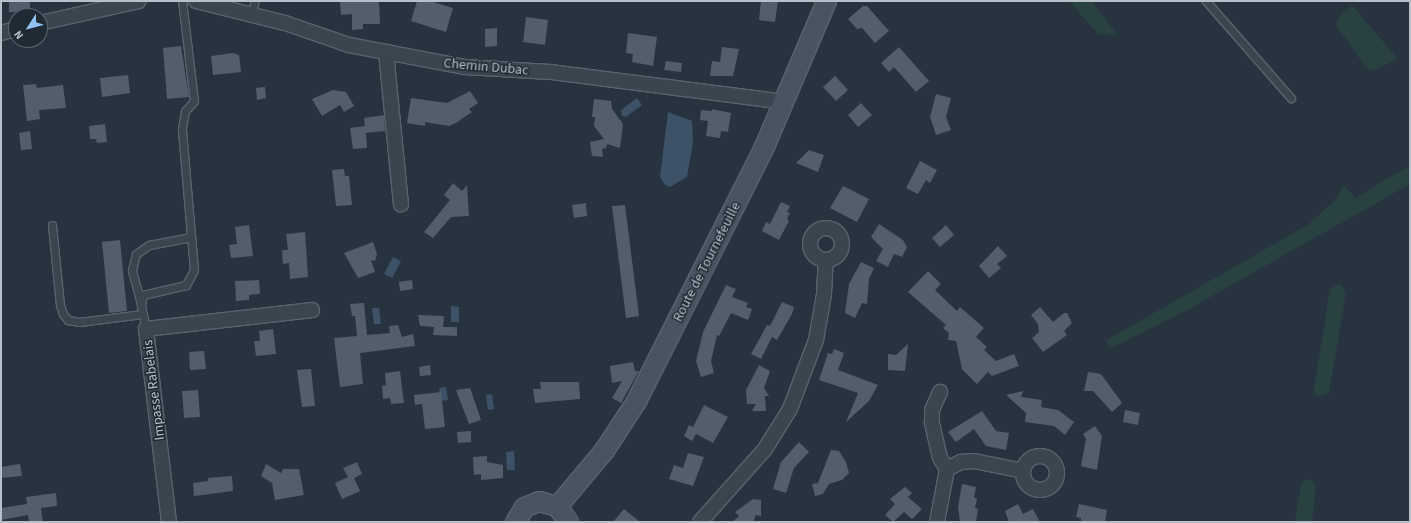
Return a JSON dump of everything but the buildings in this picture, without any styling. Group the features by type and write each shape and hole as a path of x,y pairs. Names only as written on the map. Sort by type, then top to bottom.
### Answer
{"street":[{"path":"48,21 139,1"},
{"name":"Chemin Dubac","path":"196,1 253,8 349,45 464,68 551,72 784,102"},
{"name":"Route de Tournefeuille","path":"557,506 604,450 636,401 739,198 784,102 826,1"},
{"path":"386,52 401,204"},
{"path":"700,522 765,449 790,409 816,340 824,294 826,261"},
{"name":"Impasse Rabelais","path":"169,522 146,329 312,310"},
{"path":"937,522 947,469 940,458 932,422 932,410 940,392"},
{"path":"947,469 961,462 974,461 1023,471"},
{"path":"515,522 520,511 532,502 547,501 557,506 568,522"}],"lane":[{"path":"141,305 143,295 186,285 194,270 182,129 185,111 194,101 182,1"},
{"path":"1206,1 1291,98"},
{"path":"52,225 60,305 63,314 68,320 80,322 143,314"},
{"path":"146,329 132,270 136,254 149,245 191,237"}],"green space":[{"path":"1069,1 1091,1 1118,35 1098,34"},
{"path":"1352,5 1398,59 1372,71 1366,68 1336,25 1342,13"},
{"path":"1410,165 1410,184 1189,309 1111,348 1105,341 1309,224 1336,199 1344,185 1355,198"},
{"path":"1339,284 1346,292 1329,393 1321,396 1313,395 1330,289"},
{"path":"1309,479 1316,484 1312,522 1295,522 1301,483"}],"water":[{"path":"637,98 642,105 626,117 622,116 621,110"},
{"path":"668,112 692,121 693,143 687,177 670,187 665,185 660,177"},
{"path":"393,257 401,261 392,278 384,274"},
{"path":"451,306 459,307 459,322 451,322"},
{"path":"372,308 379,308 381,324 374,324"},
{"path":"446,387 448,400 441,401 439,388"},
{"path":"492,394 494,409 488,410 486,395"},
{"path":"514,451 515,470 507,470 506,452"}]}
